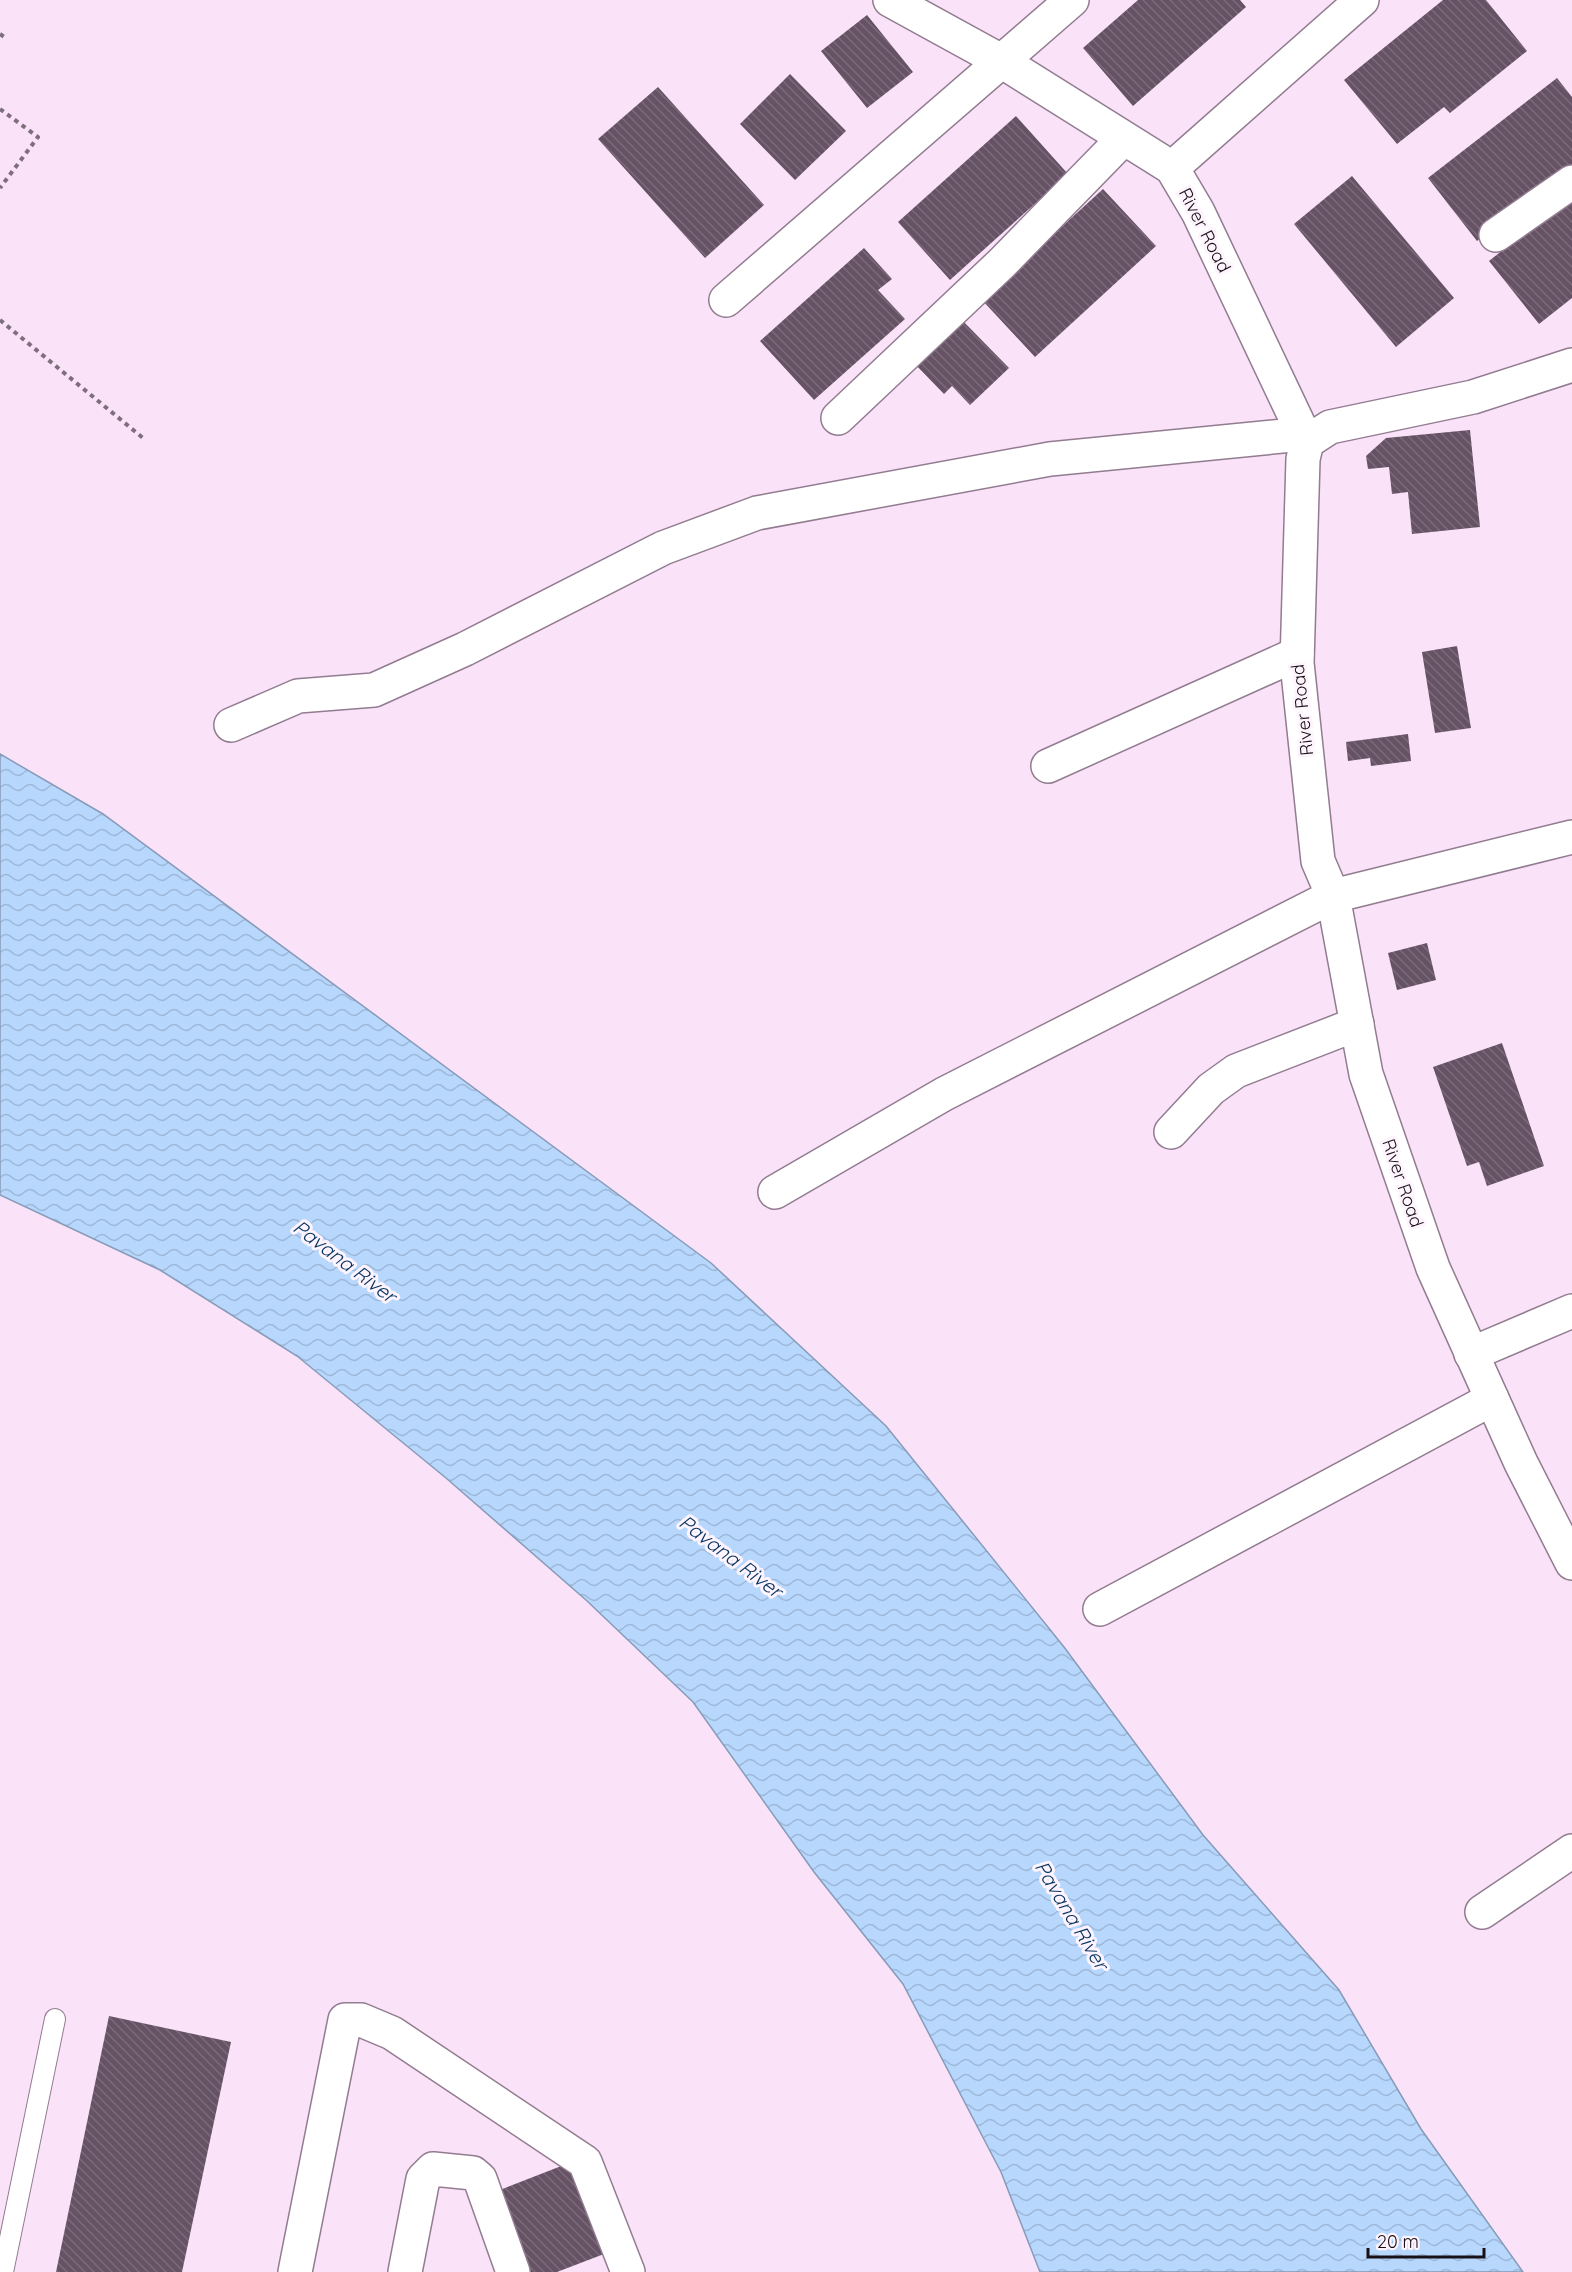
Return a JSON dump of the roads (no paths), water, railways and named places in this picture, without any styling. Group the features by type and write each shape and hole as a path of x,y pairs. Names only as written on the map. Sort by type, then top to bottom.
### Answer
{"street":[{"name":"River Road","path":"890,0 1003,62 1172,168 1198,212 1305,438 1297,654 1318,861 1333,896 1366,1074 1432,1268 1521,1463 1572,1563"},
{"path":"726,300 1072,0"},
{"path":"1172,168 1362,0"},
{"path":"838,418 1002,263 1125,138"},
{"path":"1496,235 1572,182"},
{"path":"231,724 298,696 374,690 465,649 663,548 757,513 1050,459 1305,438 1330,428 1473,397 1572,365"},
{"path":"1048,766 1297,654"},
{"path":"775,1192 944,1094 1333,896 1572,837"},
{"path":"1171,1132 1211,1089 1236,1071 1357,1023"},
{"path":"1471,1354 1572,1311"},
{"path":"1100,1609 1492,1400"},
{"path":"1482,1912 1572,1851"},
{"path":"295,2272 342,2025 345,2020 361,2020 393,2033 585,2162 628,2272"},
{"path":"405,2272 423,2179 432,2169 473,2173 480,2179 513,2272"}],"lane":[{"path":"3,2272 55,2019"}],"water":[{"name":"Pavana River","path":"0,754 103,814 711,1263 886,1426 1064,1647 1203,1835 1339,1990 1421,2129 1523,2272 1040,2272 1001,2172 903,1984 814,1872 693,1702 586,1600 446,1478 297,1356 160,1270 0,1195"}]}
